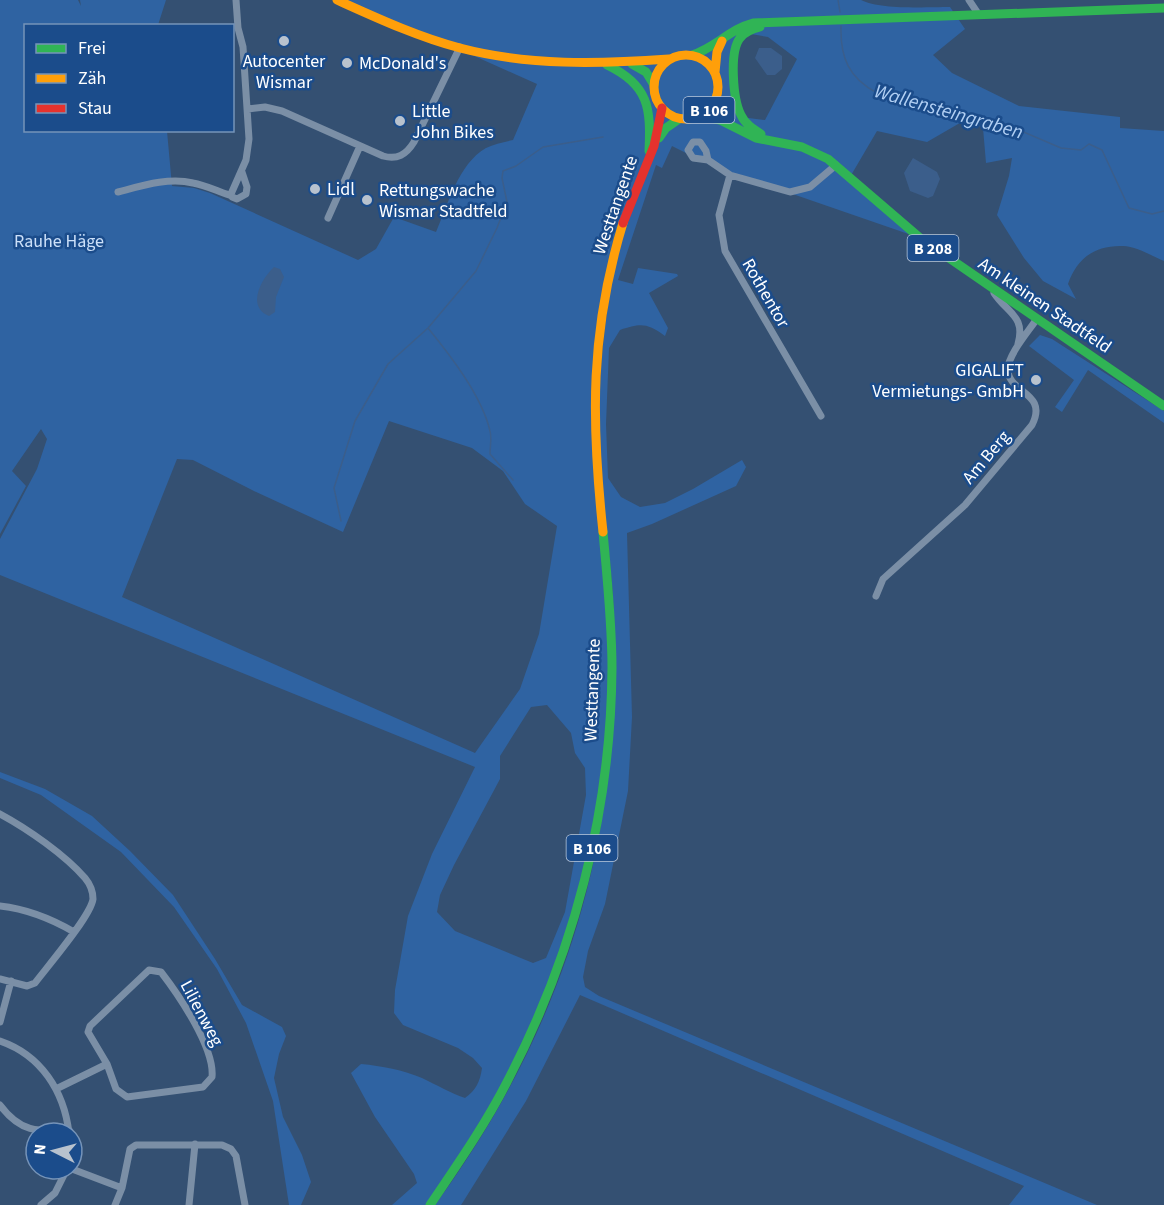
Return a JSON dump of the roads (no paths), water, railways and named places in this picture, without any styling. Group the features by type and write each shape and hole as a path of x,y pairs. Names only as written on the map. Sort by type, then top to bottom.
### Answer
{"main road":[{"path":"340,0 391,22 486,54 537,61 602,63 669,59"},
{"name":"B 106","path":"669,59 692,55 711,48 728,33 746,24 1164,8"},
{"name":"B 106","path":"773,22 748,30 738,42 734,55 735,98 741,117 751,129 783,139 789,144"},
{"name":"B 106","path":"715,72 717,52 728,33"},
{"name":"B 106","path":"654,85 656,100 672,116 686,120 702,116 717,99 719,85 715,72 706,61 692,55"},
{"path":"654,85 658,70 669,59"},
{"path":"602,63 626,73 639,85 646,105 650,129 649,158"},
{"path":"627,63 644,69 654,85"},
{"path":"717,99 723,115 736,129"},
{"name":"Westtangente","path":"430,1205 488,1120 534,1029 558,970 576,916 598,819 605,772 612,668 595,455 596,356 602,309 617,244 632,198 654,146 662,108"},
{"name":"B 208","path":"702,116 720,120 756,138 789,144"},
{"name":"Westtangente","path":"654,146 666,128 679,119"},
{"name":"Am kleinen Stadtfeld","path":"789,144 817,153 836,165 920,238 1164,406"}],"street":[{"path":"231,194 248,150 248,109 243,47 238,28 236,0"},
{"path":"969,0 979,15"},
{"path":"248,109 265,107 282,111 360,146 396,158 408,152 460,47"},
{"path":"327,218 360,146"},
{"path":"708,160 730,175 794,192 810,187 836,165"},
{"path":"118,192 145,185 177,181 193,183 231,194 237,199 246,194 247,188 242,170"},
{"name":"Rothentor","path":"730,175 719,216 725,251 821,416"},
{"path":"992,289 1019,324 1020,335 1016,350"},
{"name":"Am Berg","path":"876,596 883,579 965,505 1032,425 1036,414 1035,403 1028,394 1012,382 1008,374 1009,362 1036,320"},
{"path":"0,814 56,852 87,879 92,890 93,901 87,916 35,983 27,986 0,979"},
{"path":"0,906 18,908 48,918 74,932"},
{"name":"Lilienweg","path":"149,970 161,972 180,998 202,1038 212,1064 212,1077 203,1087 127,1097 116,1089 107,1064 89,1036 90,1026 149,970"},
{"path":"0,1022 11,981"},
{"path":"0,1041 20,1050 49,1076 63,1106 66,1121"},
{"path":"56,1089 107,1064"},
{"path":"0,1105 16,1124 24,1126"},
{"path":"189,1205 195,1144"},
{"path":"115,1205 122,1188 130,1149 136,1145 195,1144 222,1145 231,1149 237,1156 245,1205"},
{"path":"84,1174 122,1188"},
{"path":"40,1205 55,1192 61,1181"}],"waterway":[{"name":"Wallensteingraben","path":"838,0 840,12"},
{"name":"Wallensteingraben","path":"841,26 842,48 848,66 859,81 877,93 1005,124 1061,148 1081,150 1089,144 1102,150 1129,208 1152,214 1164,211"},
{"path":"341,521 334,488 355,421 388,364 428,328 476,271 507,202 502,178 503,171 516,166 543,147 603,137"},
{"path":"428,328 473,390 490,431 490,454 513,480"}],"place":[{"name":"Autocenter Wismar","path":"284,41"},
{"name":"McDonald's","path":"347,63"},
{"name":"Little John Bikes","path":"400,121"},
{"name":"Lidl","path":"315,189"},
{"name":"Rettungswache Wismar Stadtfeld","path":"367,200"},
{"name":"GIGALIFT Vermietungs- GmbH","path":"1036,380"}],"park label":[{"name":"Rauhe Häge","path":"59,241"}]}
